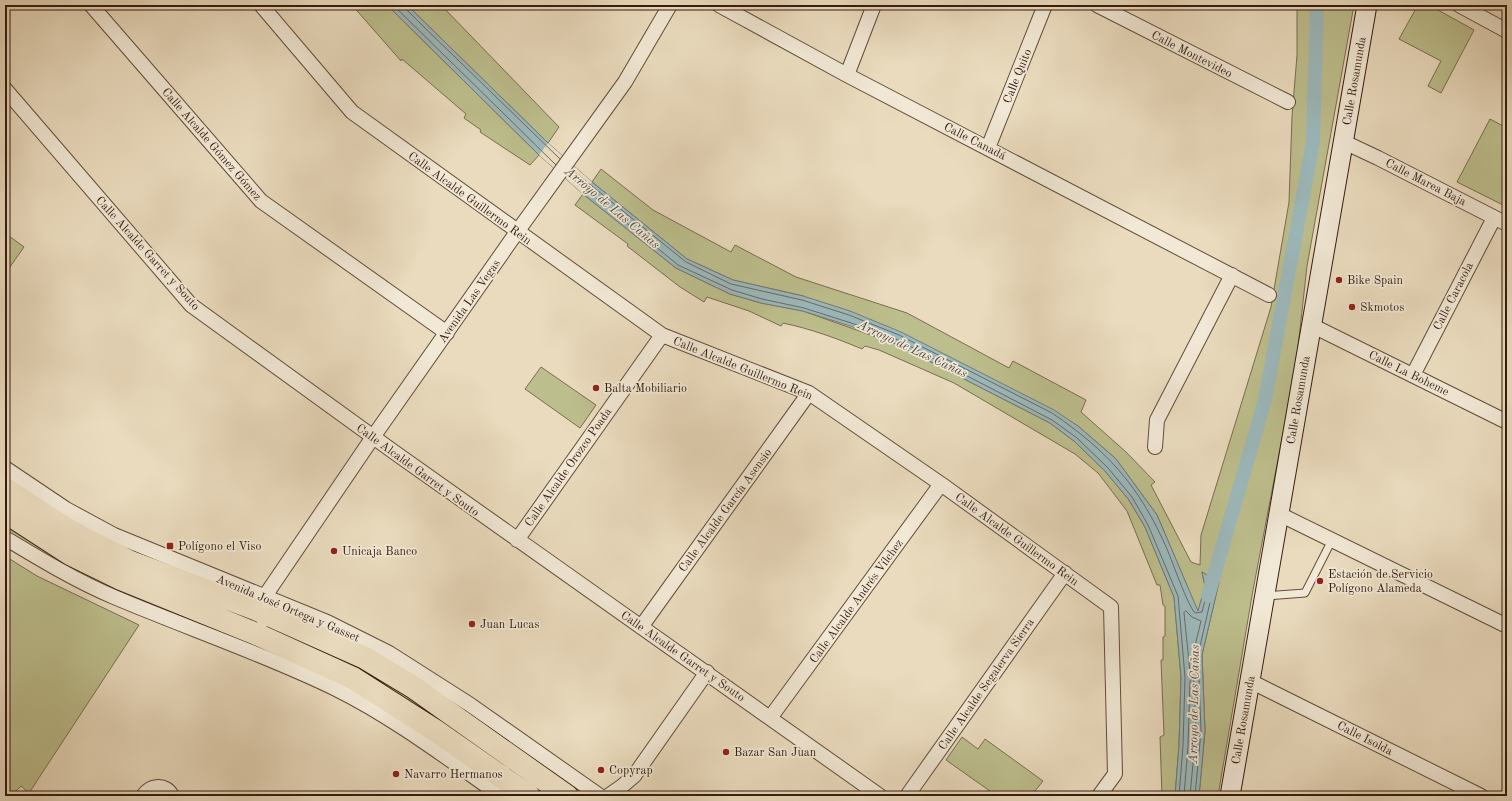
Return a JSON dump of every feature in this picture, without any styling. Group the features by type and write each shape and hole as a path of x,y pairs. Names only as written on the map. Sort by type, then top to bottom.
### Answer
{"main road":[{"name":"Calle Rosamunda","path":"1230,796 1367,5"},
{"name":"Avenida José Ortega y Gasset","path":"5,489 75,534 124,558 257,605 365,658 413,687 566,796"},
{"path":"5,512 70,554 121,579 271,640 353,678 436,731 530,796"}],"street":[{"name":"Calle Alcalde Gómez Gómez","path":"91,5 261,201 447,333"},
{"name":"Calle Alcalde Guillermo Rein","path":"261,5 352,112 516,232 662,335 809,394 941,484 1111,607 1115,774 1099,796"},
{"name":"Avenida Las Vegas","path":"257,605 372,437 447,333 516,232 625,82 670,5"},
{"name":"Calle Canadá","path":"719,5 847,75 1269,295"},
{"path":"847,75 874,5"},
{"name":"Calle Quito","path":"988,148 1045,5"},
{"name":"Calle Montevideo","path":"1097,5 1288,102"},
{"path":"1464,6 1507,31"},
{"name":"Calle Alcalde Garret y Souto","path":"5,89 191,305 516,540 707,672 880,796"},
{"name":"Calle Marea Baja","path":"1344,142 1507,224"},
{"name":"Calle Caracola","path":"1413,375 1494,218"},
{"path":"1155,448 1156,420 1232,276"},
{"name":"Calle La Boheme","path":"1311,325 1507,422"},
{"name":"Calle Alcalde Orozco Poada","path":"516,540 662,335"},
{"name":"Calle Alcalde García Asensio","path":"641,627 809,394"},
{"name":"Avenida José Ortega y Gasset","path":"5,468 66,509 114,535 257,605 327,622 389,654 469,704 600,796"},
{"name":"Calle Alcalde Andrés Vílchez","path":"770,718 941,484"},
{"path":"1279,514 1507,626"},
{"path":"5,538 50,565 112,596 279,663 335,689 385,717 436,750 501,796"},
{"name":"Calle Alcalde Segalerva Sierra","path":"907,796 1065,573"},
{"path":"214,616 257,605 271,640"},
{"path":"608,796 621,788 634,776 707,672"},
{"name":"Calle Isolda","path":"1250,680 1481,796"},
{"path":"627,796 634,776"},
{"path":"143,796 146,791 156,787 166,789 172,796"}],"lane":[{"path":"1265,596 1305,593 1332,540"}],"green space":[{"path":"352,5 387,5 539,155 530,165 480,132 481,130 464,118 466,114 402,59 401,61"},
{"path":"407,5 441,5 559,127 548,143"},
{"path":"1297,5 1354,5 1307,266 1296,365 1253,590 1218,796 1199,796 1205,731 1202,655 1219,582 1202,572 1205,586 1198,612 1157,515 1116,459 1078,426 803,296 733,280 687,259 592,182 601,169 653,210 731,252 735,245 796,277 907,313 1009,368 1013,361 1086,400 1081,412 1126,452 1155,482 1151,485 1191,562 1200,565 1201,535 1271,307 1289,202 1292,117 1297,55"},
{"path":"1418,5 1429,5 1474,30 1441,93 1428,86 1441,61 1399,39"},
{"path":"1490,119 1507,128 1507,207 1457,182"},
{"path":"583,194 676,268 730,294 761,303 803,311 896,344 1050,423 1074,441 1105,471 1129,500 1145,527 1174,597 1181,677 1179,746 1175,796 1162,796 1160,737 1164,735 1161,660 1163,660 1163,637 1165,636 1165,606 1163,605 1160,585 1157,585 1127,511 1098,473 1075,454 954,383 879,350 865,346 862,349 823,334 793,325 783,323 781,326 749,311 707,297 704,302 680,287 627,246 628,244 575,205"},
{"path":"5,233 24,247 5,274"},
{"path":"541,367 596,405 580,428 525,389"},
{"path":"5,522 274,650 273,654 99,584 55,562 5,532"},
{"path":"5,556 37,576 139,625 29,793 21,786 11,796 5,796"},
{"path":"296,636 334,654 401,690 554,796 542,796 519,779 294,642"},
{"path":"962,737 978,749 985,739 1043,781 1031,796 997,796 946,760"}],"water":[{"name":"Arroyo de Las Cañas","path":"387,5 407,5 548,143 592,182 687,259 733,280 803,296 850,311 901,332 1054,410 1078,426 1116,459 1157,515 1198,611 1205,586 1202,572 1219,582 1202,655 1205,731 1199,796 1175,796 1179,746 1181,677 1174,597 1145,527 1129,500 1105,471 1074,441 1050,423 896,344 850,326 803,311 761,303 730,294 676,268 583,194 539,155"}],"pier":[{"path":"548,143 592,182 583,194 539,155"}],"waterway":[{"path":"1208,596 1265,400 1313,142 1317,5"}],"place":[{"name":"Bike Spain","path":"1339,280"},
{"name":"Skmotos","path":"1352,307"},
{"name":"Balta Mobiliario","path":"596,388"},
{"name":"Polígono el Viso","path":"170,546"},
{"name":"Unicaja Banco","path":"334,551"},
{"name":"Estación de Servicio Polígono Alameda","path":"1320,581"},
{"name":"Juan Lucas","path":"472,624"},
{"name":"Bazar San Juan","path":"726,752"},
{"name":"Copyrap","path":"601,770"},
{"name":"Navarro Hermanos","path":"396,774"}]}
